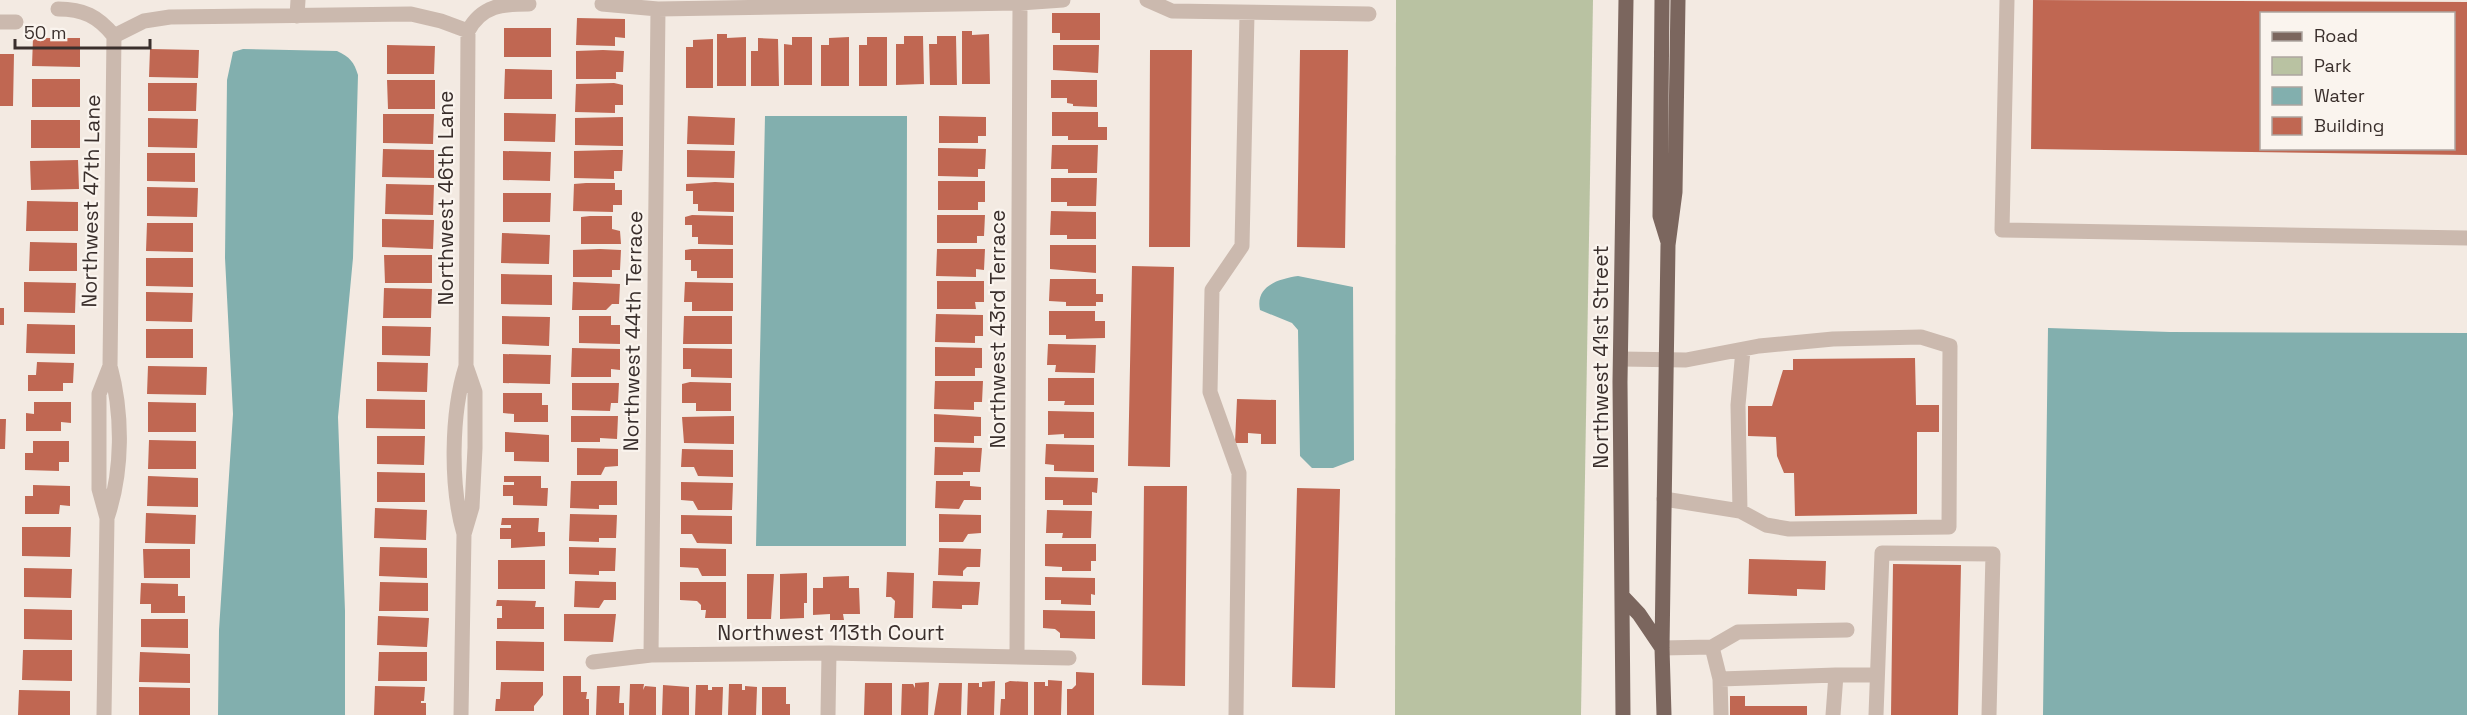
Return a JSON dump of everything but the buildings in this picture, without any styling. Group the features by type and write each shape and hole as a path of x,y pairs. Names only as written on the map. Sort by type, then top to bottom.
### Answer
{"main road":[{"name":"Northwest 41st Street","path":"1623,715 1621,359 1626,0"},
{"path":"1662,0 1660,216 1668,245"},
{"path":"1664,715 1662,648 1668,245 1675,192 1678,0"},
{"path":"1622,596 1640,614 1662,648"}],"street":[{"path":"297,16 298,0"},
{"path":"602,4 658,9 840,3 1020,3 1063,0"},
{"path":"1147,0 1172,11 1246,14 1369,14"},
{"path":"2007,0 2002,230 2467,238"},
{"name":"Northwest 43rd Terrace","path":"1017,656 1020,3"},
{"path":"58,9 73,9 94,16 114,36 158,18 411,14 433,18 468,31 474,20 495,6 530,4"},
{"name":"Northwest 44th Terrace","path":"651,654 658,9"},
{"path":"1236,715 1239,473 1210,392 1210,381 1212,290 1242,246 1246,14"},
{"path":"0,22 16,22"},
{"name":"Northwest 46th Lane","path":"464,534 456,507 456,474 458,392 466,366 468,31"},
{"name":"Northwest 47th Lane","path":"107,518 116,489 118,421 117,393 110,366 114,36"},
{"path":"1621,359 1686,360 1743,350 1833,339 1922,337 1950,346 1949,527 1789,529 1766,525 1740,511 1664,499"},
{"path":"1740,511 1738,405 1743,350"},
{"name":"Northwest 47th Lane","path":"104,715 107,518 99,489 99,394 110,366"},
{"name":"Northwest 46th Lane","path":"461,715 464,534 472,507 475,429 475,392 466,366"},
{"path":"99,420 118,421"},
{"path":"457,429 475,429"},
{"path":"99,464 117,464"},
{"path":"456,474 473,474"},
{"path":"1876,715 1882,553 1993,554 1989,715"},
{"path":"1662,648 1712,647 1738,632 1847,630"},
{"path":"1712,647 1720,680 1721,715"},
{"path":"828,715 829,653"},
{"name":"Northwest 113th Court","path":"593,662 651,654 829,653 1069,658"},
{"path":"1833,715 1836,675"},
{"path":"1720,680 1877,675"}],"green space":[{"path":"1396,0 1593,0 1581,715 1395,715"}],"water":[{"path":"243,49 337,51 351,60 358,75 353,258 338,417 345,611 345,715 218,715 219,630 233,414 225,258 227,80 233,52"},
{"path":"765,116 907,116 906,546 756,546"},
{"path":"1298,276 1353,287 1354,460 1333,468 1312,468 1300,456 1298,330 1292,323 1260,310 1259,302 1265,289 1283,279"},
{"path":"2048,328 2170,332 2467,333 2467,715 2043,715"}]}
